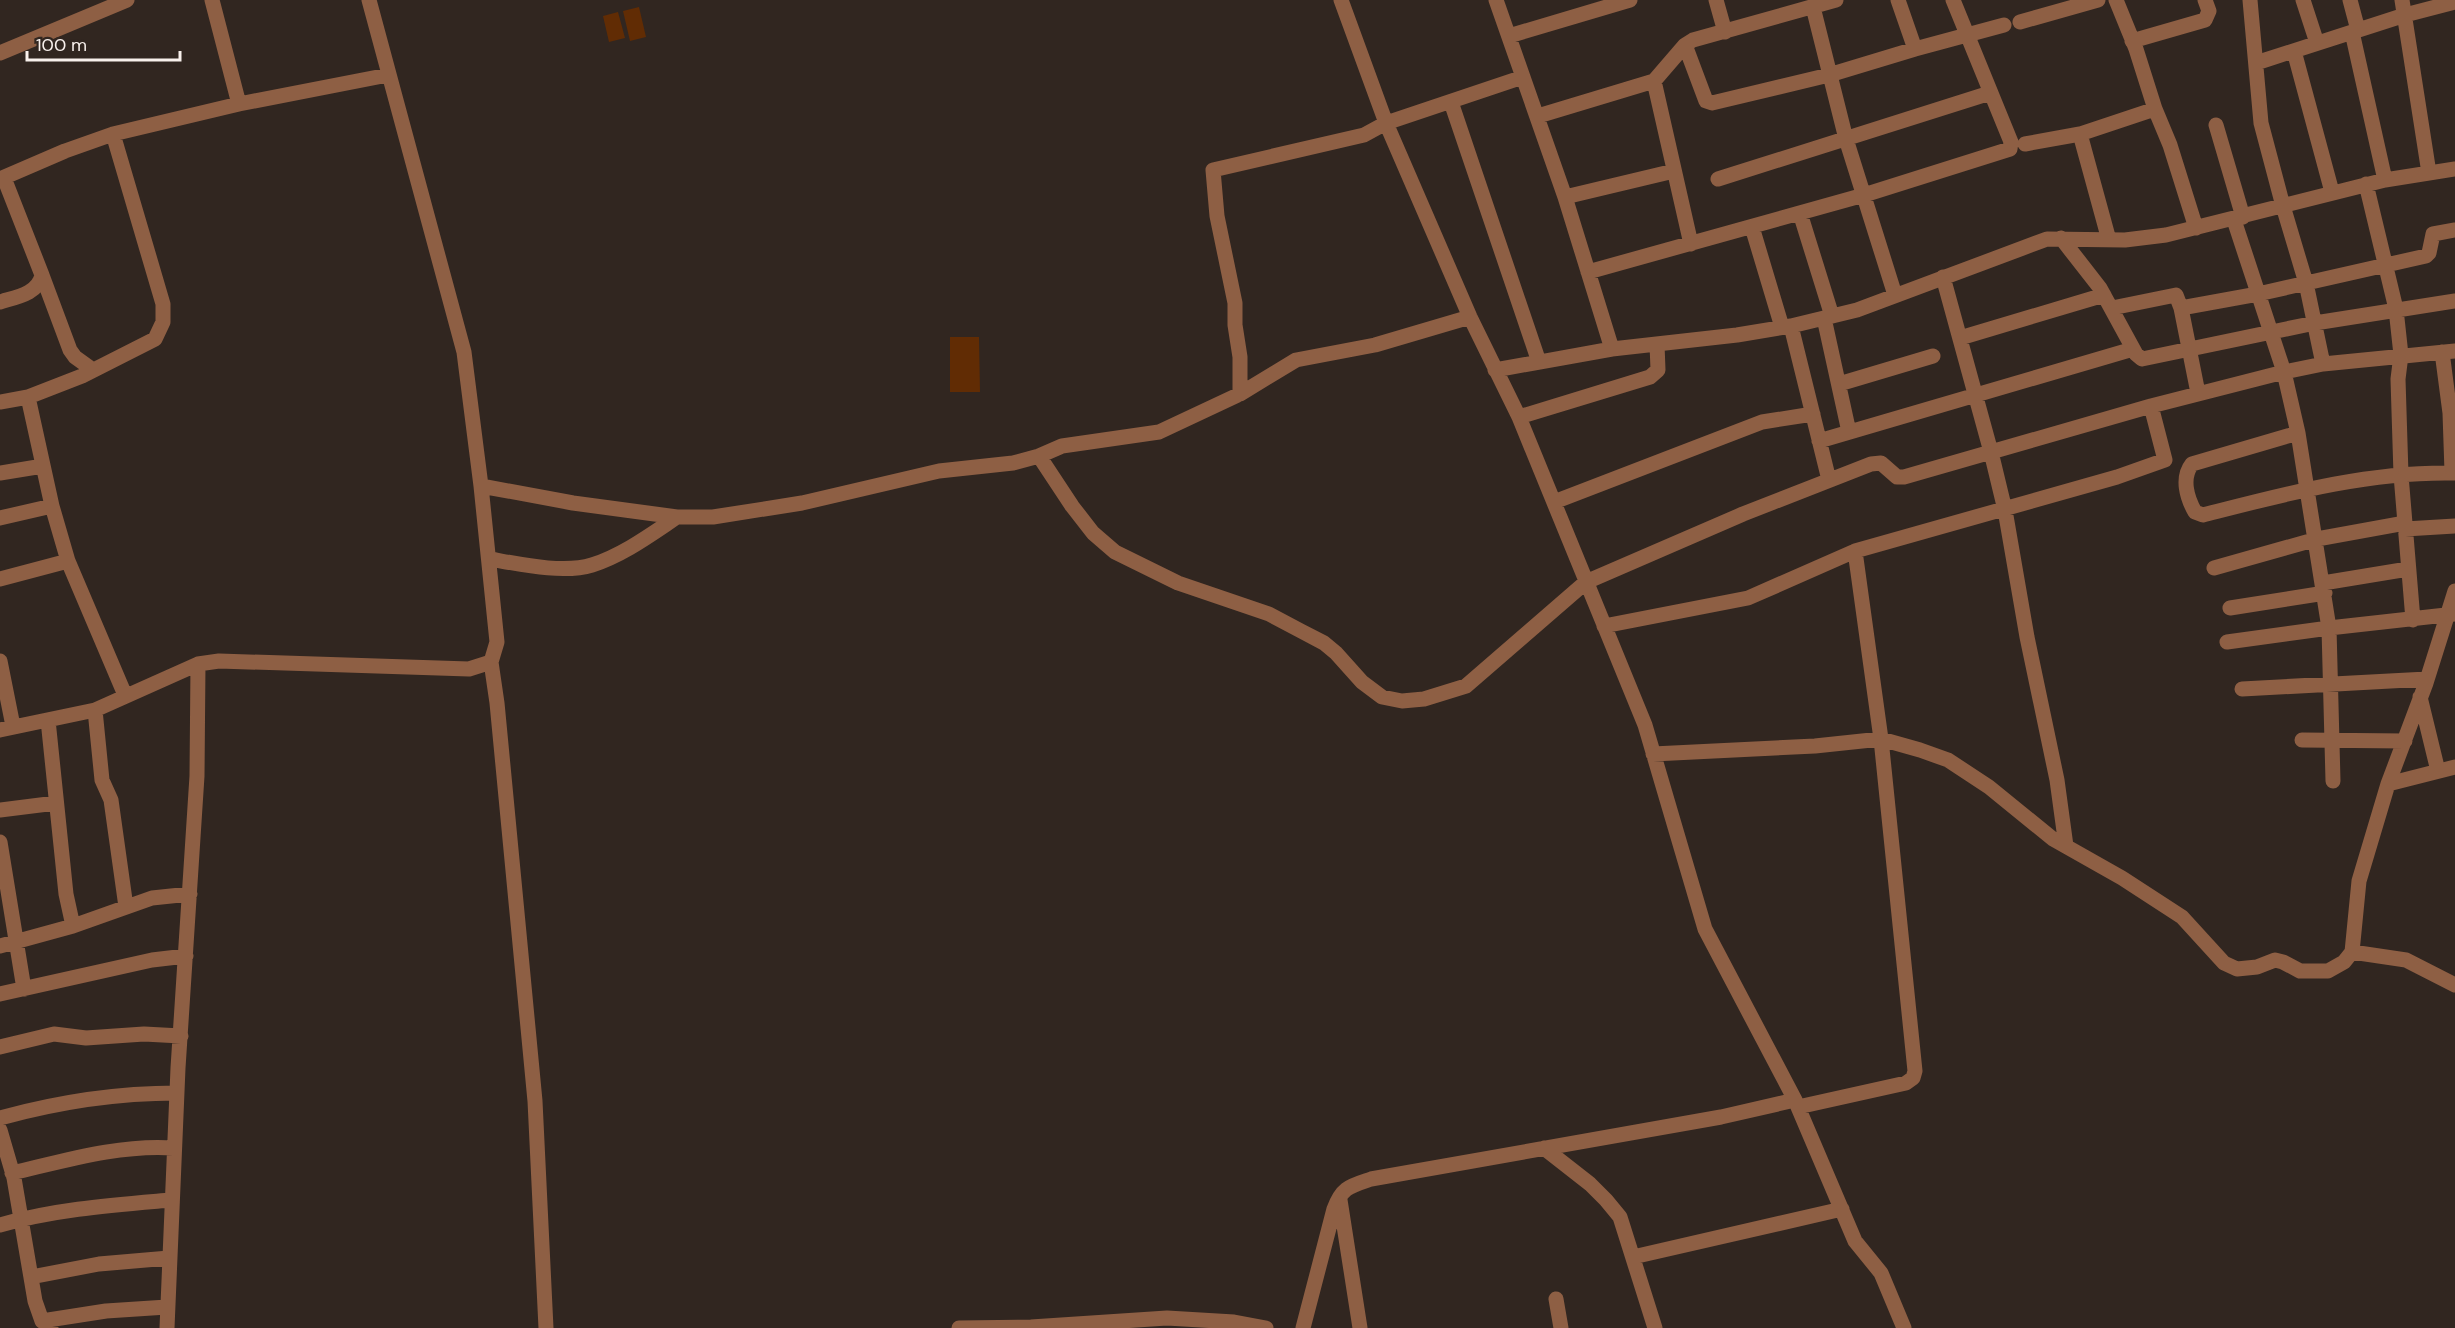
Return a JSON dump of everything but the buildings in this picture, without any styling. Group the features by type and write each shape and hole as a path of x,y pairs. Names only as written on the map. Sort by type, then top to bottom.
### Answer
{"street":[{"path":"0,53 127,0"},
{"path":"212,0 239,104"},
{"path":"369,0 464,352 490,559 497,642 490,662 497,703 535,1101 546,1328"},
{"path":"1341,0 1386,123 1470,317 1519,417 1644,725 1705,929 1796,1104 1855,1241 1885,1281 1904,1328"},
{"path":"1496,0 1565,197 1612,349"},
{"path":"1509,36 1630,0"},
{"path":"1716,0 1725,32"},
{"path":"1538,116 1653,81 1685,45 1693,40 1725,32 1785,8 1813,7 1836,0"},
{"path":"1898,0 1915,49"},
{"path":"1588,272 1864,195 2010,149 2011,142 1953,0"},
{"path":"2020,22 2098,0"},
{"path":"2116,0 2170,145 2196,228"},
{"path":"2132,41 2205,20 2209,11 2205,0"},
{"path":"2250,0 2261,123 2306,283 2323,364"},
{"path":"2303,0 2317,43"},
{"path":"2350,0 2385,180"},
{"path":"2256,63 2355,31 2404,7 2455,2"},
{"path":"1813,7 1846,139 1895,295"},
{"path":"2404,7 2429,173"},
{"path":"1685,45 1708,103 1829,75 1915,49 2004,26"},
{"path":"2294,51 2332,192"},
{"path":"93,370 75,357 70,350 2,178 65,151 113,134 239,104 388,75"},
{"path":"1240,394 1240,357 1235,303 1217,216 1213,170 1364,135 1386,123 1523,77"},
{"path":"1653,81 1691,244"},
{"path":"1718,179 1990,93"},
{"path":"1451,102 1539,362"},
{"path":"2025,144 2080,134 2155,109"},
{"path":"2216,125 2258,294 2284,372 2298,433 2317,539 2329,628 2333,782"},
{"path":"0,402 28,397 93,370 155,339 163,322 163,304 113,134"},
{"path":"2080,134 2109,240"},
{"path":"1495,370 1612,349 1737,335 1787,326 1828,317 1895,295 2039,242 2061,238 2109,240 2166,236 2366,184 2455,170"},
{"path":"1565,197 1674,171"},
{"path":"2366,184 2396,309 2401,355 2398,379 2401,475 2413,620"},
{"path":"1800,213 1828,317 1849,432"},
{"path":"1752,227 1787,326 1813,414 1829,480"},
{"path":"2181,308 2258,294 2426,256 2429,253 2433,234 2455,230"},
{"path":"2061,238 2076,254 2108,302 2133,349 2142,359 2314,323 2455,301"},
{"path":"0,302 33,290 40,284 42,275"},
{"path":"1942,277 2005,510 2027,637 2057,780 2066,846"},
{"path":"1960,338 2108,302 2175,294 2178,296 2181,308 2198,393"},
{"path":"481,486 573,503 677,517 713,517 802,503 939,471 1012,463 1039,456 1062,446 1159,432 1240,394 1296,360 1375,345 1470,317"},
{"path":"1519,417 1650,377 1658,370 1657,344"},
{"path":"1820,441 2133,349"},
{"path":"1039,456 1092,533 1115,552 1178,583 1269,614 1323,643 1336,653 1362,682 1382,697 1402,701 1424,699 1466,686 1586,582 1743,514 1877,462 1897,477 1904,477 2198,393 2284,372 2323,364 2449,351 2453,473 2401,475 2307,489 2203,515 2195,512 2186,487 2187,470 2192,464 2298,433"},
{"path":"1839,384 1933,356"},
{"path":"28,397 52,506 68,561 125,695"},
{"path":"1604,626 1748,598 1855,552 2117,477 2165,460 2151,406"},
{"path":"1554,502 1762,422 1813,414"},
{"path":"0,473 43,466"},
{"path":"0,518 52,506"},
{"path":"490,559 544,568 590,566 627,550 677,517"},
{"path":"2214,568 2317,539 2405,526 2455,526"},
{"path":"1303,1328 1340,1194 1351,1186 1371,1179 1906,1083 1913,1078 1915,1071 1881,739 1855,552"},
{"path":"0,579 68,561"},
{"path":"2230,608 2408,569"},
{"path":"1653,754 1815,746 1881,739 1948,760 1989,787 2053,839 2122,878 2182,917 2224,963 2237,969 2257,967 2269,961 2283,962 2300,971 2312,973 2328,971 2344,962 2352,952 2360,881 2388,784 2451,615 2455,591"},
{"path":"2227,642 2451,615"},
{"path":"0,660 7,728 95,710 198,664 219,661 469,669 490,662"},
{"path":"166,1328 177,1093 197,776 198,664"},
{"path":"2242,689 2427,678"},
{"path":"2420,697 2438,771"},
{"path":"95,710 102,780 111,800 126,907"},
{"path":"48,720 66,894 73,926"},
{"path":"2302,740 2405,741"},
{"path":"2388,784 2455,766"},
{"path":"0,810 56,803"},
{"path":"0,842 24,989"},
{"path":"0,946 73,926 152,898 190,894"},
{"path":"2352,952 2406,960 2455,985"},
{"path":"0,994 152,960 186,956"},
{"path":"0,1047 54,1034 86,1038 144,1034 181,1036"},
{"path":"0,1118 131,1093 177,1093"},
{"path":"0,1131 9,1178 21,1219 31,1277 46,1325 106,1311 167,1306"},
{"path":"9,1178 85,1156 151,1148 174,1148"},
{"path":"1544,1148 1606,1200 1620,1217 1655,1328"},
{"path":"1340,1194 1360,1328"},
{"path":"0,1225 82,1208 171,1200"},
{"path":"1633,1257 1842,1209"},
{"path":"31,1277 99,1264 169,1258"},
{"path":"1556,1299 1561,1328"},
{"path":"959,1328 1031,1327 1167,1318 1234,1322 1266,1328"}],"shaded area":[{"path":"639,7 646,37 630,41 623,11"},
{"path":"618,12 625,38 609,42 603,16"},
{"path":"950,337 979,337 980,392 950,392"}]}
